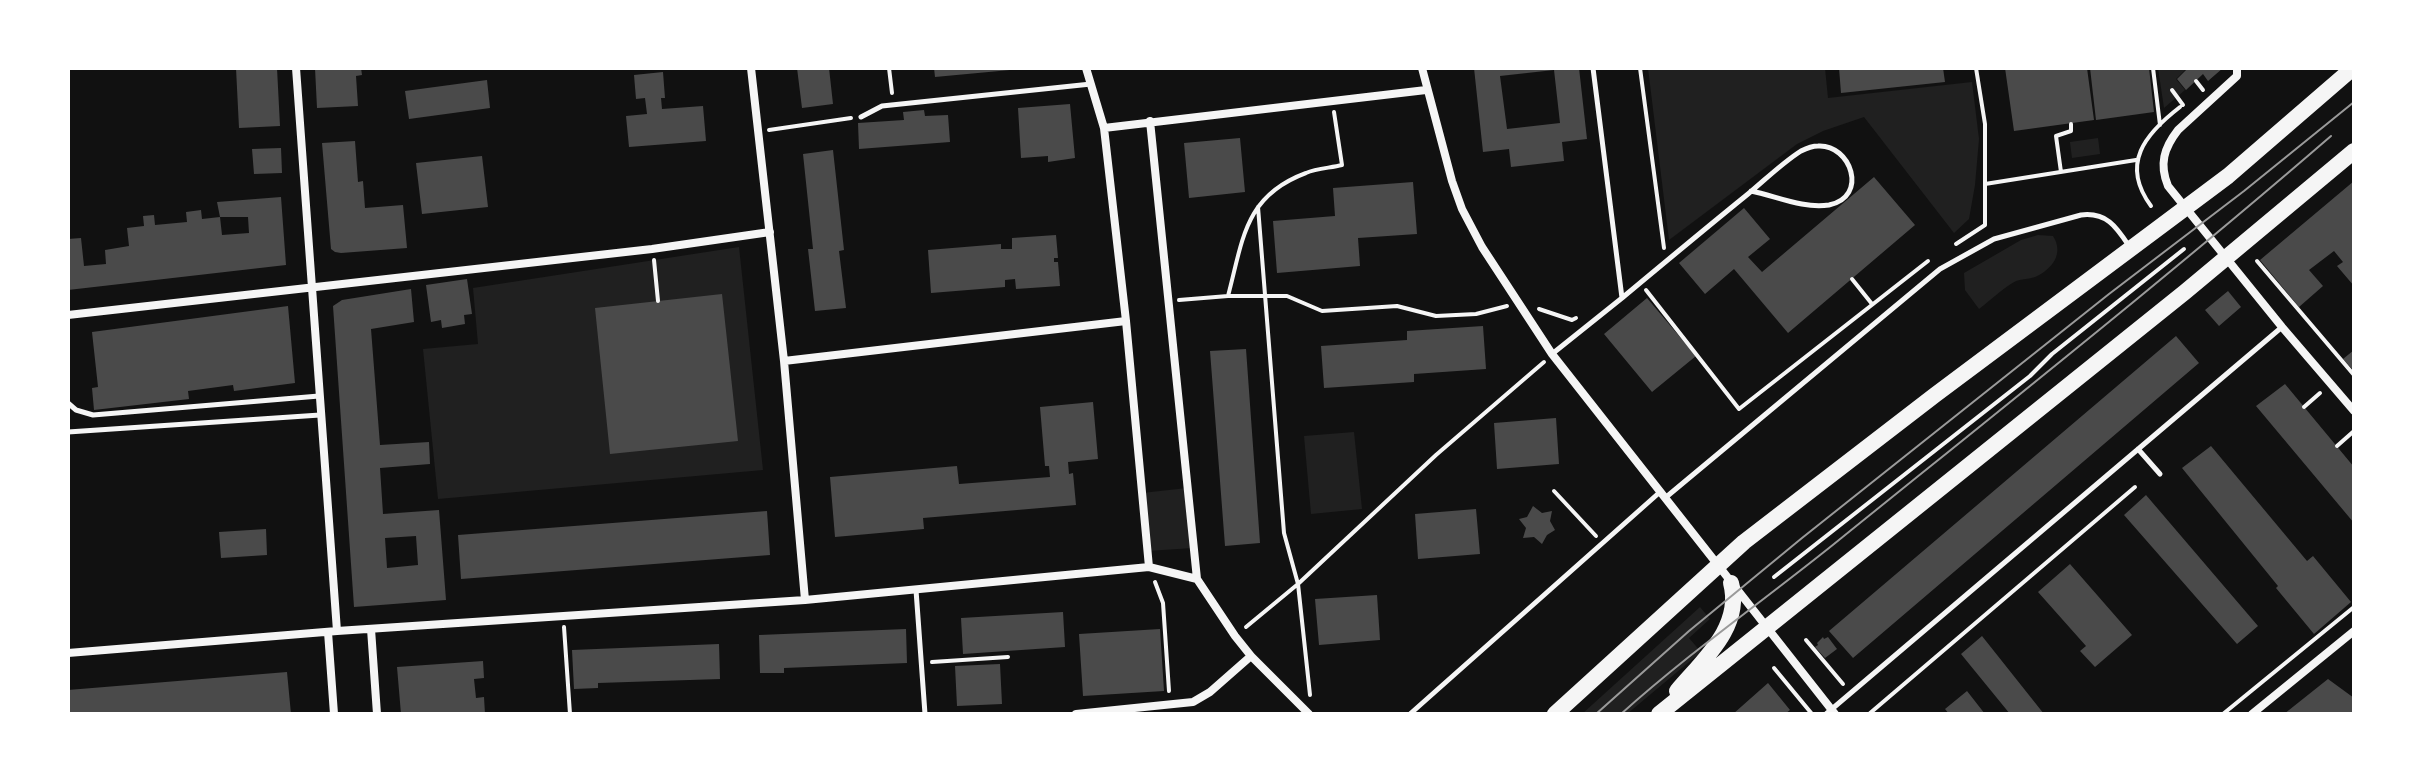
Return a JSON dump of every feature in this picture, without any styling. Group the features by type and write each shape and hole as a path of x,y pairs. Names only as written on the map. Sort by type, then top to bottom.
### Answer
{"main road":[{"path":"1555,714 1751,536 2187,208 2353,68"},
{"path":"1658,714 2354,151"},
{"path":"1658,714 1720,639 1733,606 1731,583"}],"street":[{"path":"296,68 319,396 334,714"},
{"path":"751,68 784,361 805,600"},
{"path":"1086,68 1104,128 1149,567"},
{"path":"1422,68 1462,209 1476,237 1552,354 1831,713"},
{"path":"2237,68 2237,76 2178,130 2165,149 2163,170 2168,186 2354,411"},
{"path":"1104,128 1426,90"},
{"path":"1150,121 1197,579 1251,656 1309,714"},
{"path":"68,315 652,249 770,232"},
{"path":"784,361 1126,321"},
{"path":"68,653 805,600 1149,567 1197,579"},
{"path":"371,629 377,714"},
{"path":"2252,714 2354,631"},
{"path":"1076,714 1156,711 1202,699 1251,656"}],"lane":[{"path":"1593,68 1622,298"},
{"path":"861,117 893,104 1091,84"},
{"path":"1552,354 1622,298 1751,191 1802,150 1817,145 1828,147 1839,153 1851,172 1849,194 1840,202 1827,205 1794,202 1751,191"},
{"path":"1410,714 1603,543 1703,466 1940,269 1994,239 2092,214 2107,219 2116,227 2132,250"},
{"path":"1831,713 2282,327"},
{"path":"68,403 76,410 93,415 319,396"},
{"path":"68,432 320,415"},
{"path":"2138,449 2160,474"},
{"path":"916,589 925,714"}],"path":[{"path":"889,68 893,104"},
{"path":"1947,249 1985,225 1985,124 1976,68"},
{"path":"2153,68 2160,125"},
{"path":"2196,81 2203,90"},
{"path":"2172,90 2183,105"},
{"path":"1228,296 1249,219 1258,205 1273,190 1307,172 1342,165 1333,102"},
{"path":"759,132 861,117"},
{"path":"2061,172 2056,136 2071,131 2071,124"},
{"path":"1985,184 2136,160"},
{"path":"1258,205 1284,533 1298,584 1311,700"},
{"path":"1774,577 2019,385 2052,354 2184,249"},
{"path":"1640,283 1739,409 1936,256"},
{"path":"654,260 658,301"},
{"path":"2257,261 2354,375"},
{"path":"1852,279 1872,304"},
{"path":"1168,301 1228,296 1287,296 1322,311 1397,306 1436,316 1476,314 1520,303"},
{"path":"1235,636 1298,584 1436,455 1552,354"},
{"path":"2304,407 2322,392"},
{"path":"2337,446 2354,431"},
{"path":"1869,714 2135,487"},
{"path":"1554,491 1603,543"},
{"path":"1149,567 1163,603 1170,706"},
{"path":"2223,714 2354,607"},
{"path":"563,617 570,714"},
{"path":"1806,640 1851,693"},
{"path":"921,663 1008,657"},
{"path":"1774,668 1812,714"}],"shaded area":[{"path":"1648,68 1825,68 1828,98 1972,82 1979,139 1969,219 1954,233 1864,117 1797,144 1669,240"},
{"path":"2158,68 2186,69 2176,79 2185,90 2164,108"},
{"path":"2098,138 2100,154 2072,158 2070,142"},
{"path":"2038,235 2053,236 2056,242 2057,254 2052,265 2035,277 2011,284 1979,309 1965,290 1964,273 2021,240"},
{"path":"739,247 763,470 438,499 423,349 478,344 473,288"},
{"path":"1354,432 1362,509 1311,514 1304,436"},
{"path":"1187,488 1193,548 1147,551 1142,493"},
{"path":"1700,607 1710,619 1689,638 1701,652 1627,714 1582,714"}],"building":[{"path":"236,68 277,68 280,126 239,128"},
{"path":"315,68 361,68 362,75 356,76 358,106 317,108"},
{"path":"797,68 829,68 833,104 802,108"},
{"path":"934,68 1010,68 1010,70 935,77"},
{"path":"1474,68 1579,68 1587,139 1562,142 1564,161 1511,167 1509,149 1483,152","holes":["1554,70 1560,123 1507,129 1500,76"]},
{"path":"1839,68 1943,68 1945,82 1841,93"},
{"path":"2005,68 2087,68 2094,120 2014,131"},
{"path":"2090,68 2149,68 2154,112 2096,120"},
{"path":"2188,68 2223,68 2208,81 2203,74 2186,90 2177,79"},
{"path":"663,72 665,98 661,98 662,109 703,106 706,141 629,147 626,116 647,114 645,98 636,99 634,75"},
{"path":"487,80 490,108 409,119 405,91"},
{"path":"1070,104 1075,158 1048,162 1048,156 1021,158 1018,108"},
{"path":"924,110 925,116 948,115 950,142 859,149 858,123 904,120 903,112"},
{"path":"1240,138 1245,192 1189,198 1184,143"},
{"path":"355,141 358,182 363,181 365,208 403,205 407,248 341,253 331,249 322,143"},
{"path":"281,148 282,173 254,174 252,149"},
{"path":"833,150 844,250 839,251 846,308 815,311 808,249 813,249 803,154"},
{"path":"482,156 488,207 422,214 416,163"},
{"path":"1874,177 1915,225 1788,333 1734,269 1705,294 1679,263 1744,208 1770,239 1748,257 1762,272"},
{"path":"2354,181 2354,286 2337,266 2343,262 2334,251 2309,270 2323,286 2299,307 2260,260"},
{"path":"1413,182 1417,234 1358,238 1360,266 1277,273 1273,221 1335,216 1333,188"},
{"path":"281,197 286,265 68,290 68,239 81,238 84,266 106,264 105,250 129,246 127,228 144,226 143,216 154,215 155,225 187,222 186,212 201,210 202,219 220,217 217,202","holes":["220,217 248,217 249,233 222,235"]},
{"path":"1056,235 1058,258 1054,258 1054,262 1058,262 1060,286 1016,289 1015,279 1005,280 1005,287 931,293 928,250 1001,244 1001,249 1012,249 1012,238"},
{"path":"467,279 472,314 464,315 465,324 442,328 441,320 431,322 426,285"},
{"path":"411,289 414,322 371,329 380,445 429,442 430,464 380,468 383,514 439,510 446,600 354,607 333,306 342,300","holes":["416,536 418,565 387,568 385,538"]},
{"path":"2228,291 2241,307 2219,326 2205,310"},
{"path":"722,294 738,441 610,454 595,308"},
{"path":"1647,298 1696,356 1652,392 1604,334"},
{"path":"288,306 295,383 234,391 233,385 188,391 189,399 94,410 92,388 98,387 92,332"},
{"path":"1483,326 1486,369 1414,374 1414,382 1324,388 1321,346 1407,340 1407,331"},
{"path":"2176,336 2199,363 1853,658 1829,631"},
{"path":"1246,349 1260,543 1225,546 1210,351"},
{"path":"2354,350 2354,371 2343,359"},
{"path":"2285,384 2354,467 2354,523 2256,406"},
{"path":"1093,402 1098,459 1068,462 1069,474 1073,473 1076,505 923,518 924,529 835,537 830,477 957,466 959,484 1050,477 1049,466 1045,466 1040,407"},
{"path":"1556,418 1559,464 1497,469 1494,423"},
{"path":"2211,446 2307,561 2313,556 2351,602 2314,634 2182,468"},
{"path":"2146,495 2258,626 2237,644 2124,515"},
{"path":"1533,506 1542,513 1552,511 1550,521 1555,530 1547,535 1542,544 1534,537 1523,538 1526,528 1519,519 1527,517"},
{"path":"1476,509 1480,554 1418,559 1415,514"},
{"path":"767,511 770,555 461,579 458,535"},
{"path":"266,529 267,555 221,558 219,532"},
{"path":"2070,564 2132,635 2095,667 2080,651 2086,646 2038,592"},
{"path":"1377,595 1380,640 1319,645 1315,599"},
{"path":"1063,612 1065,647 963,654 961,618"},
{"path":"906,629 907,663 784,668 784,673 760,673 759,635"},
{"path":"1160,629 1164,691 1083,696 1079,634"},
{"path":"1982,636 2044,714 2010,714 1961,654"},
{"path":"1823,637 1828,637 1837,649 1825,658 1815,647"},
{"path":"719,644 720,679 598,683 598,688 574,689 572,650"},
{"path":"483,661 484,678 474,679 476,698 484,697 485,714 401,714 397,667"},
{"path":"1000,664 1002,704 957,706 955,666"},
{"path":"287,672 291,714 68,714 68,690"},
{"path":"2328,679 2354,698 2354,714 2284,714"},
{"path":"1768,683 1790,710 1785,714 1733,714"},
{"path":"1967,691 1985,714 1949,714 1945,709"}],"tram line":[{"path":"1596,714 1689,631 1802,538 2354,102"},
{"path":"1621,714 2084,342 2331,136"}]}
